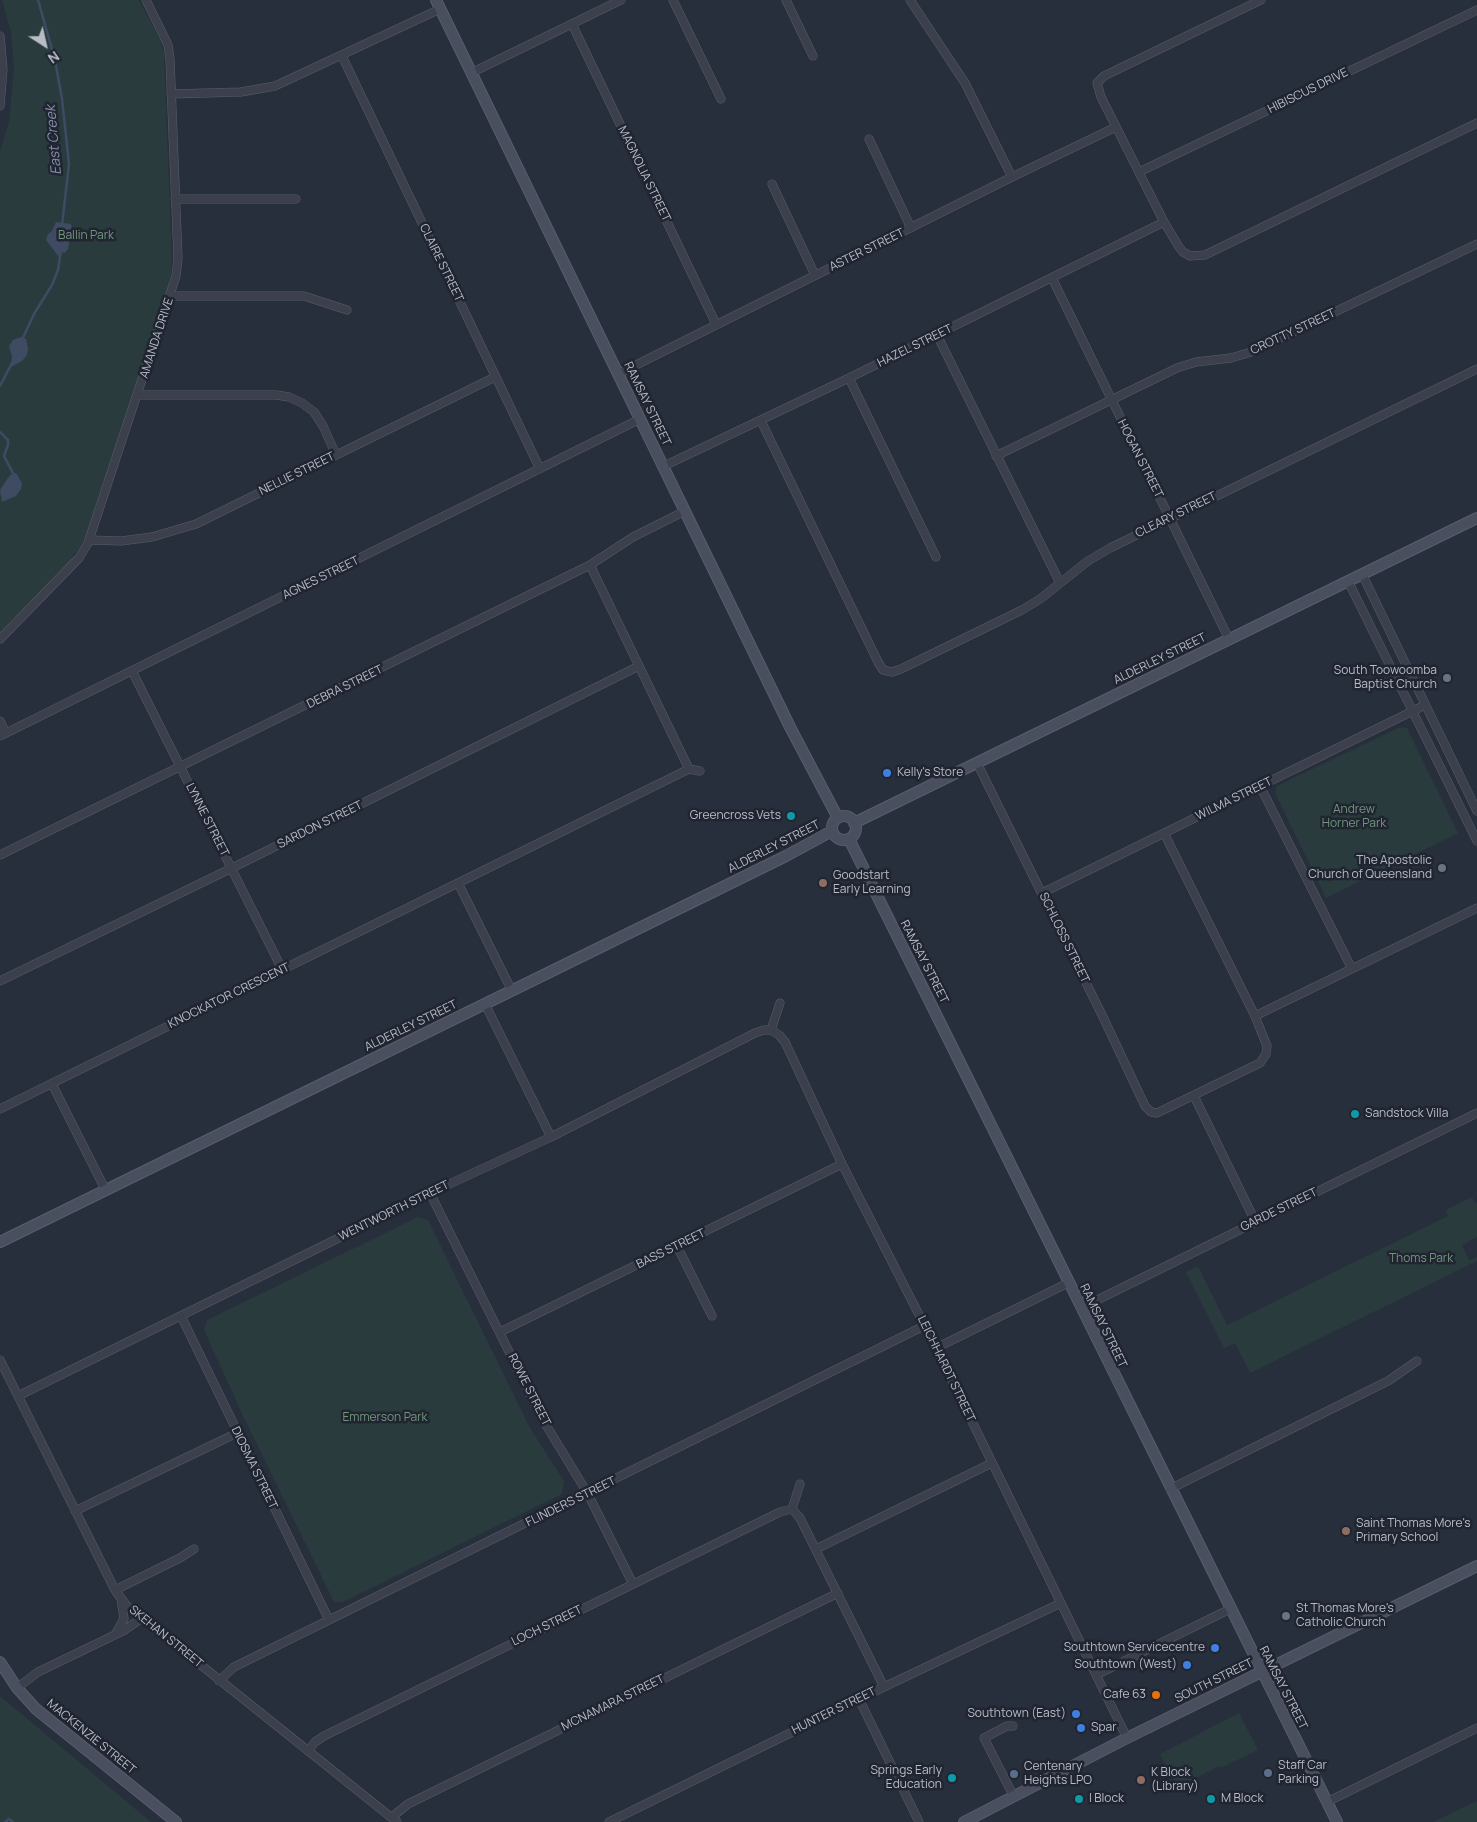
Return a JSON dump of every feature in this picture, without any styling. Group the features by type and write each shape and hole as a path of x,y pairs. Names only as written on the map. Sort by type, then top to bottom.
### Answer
{"street":[{"name":"AMANDA DRIVE","path":"0,639 78,558 90,540 178,268 170,59 168,45 146,0"},
{"path":"472,73 621,0"},
{"path":"673,0 721,99"},
{"path":"786,0 813,56"},
{"path":"910,0 965,83 1012,177"},
{"path":"1261,0 1104,76 1097,83 1101,97 1164,222 1179,247 1190,256 1205,255 1477,123"},
{"path":"171,94 241,92 264,89 286,82 342,56 438,5"},
{"name":"RAMSAY STREET","path":"438,5 790,727 838,818"},
{"name":"HIBISCUS DRIVE","path":"1140,172 1477,10"},
{"name":"MAGNOLIA STREET","path":"572,24 716,324"},
{"path":"0,36 3,68 0,106"},
{"name":"CLAIRE STREET","path":"342,56 540,469"},
{"name":"ASTER STREET","path":"618,374 1116,127"},
{"path":"869,139 911,228"},
{"path":"772,184 815,275"},
{"path":"175,199 296,199"},
{"name":"HAZEL STREET","path":"664,466 761,421 1164,222"},
{"name":"CROTTY STREET","path":"996,456 1177,368 1196,362 1232,358 1251,352 1477,244"},
{"name":"HOGAN STREET","path":"1052,278 1229,639"},
{"path":"170,296 304,296 347,310"},
{"path":"937,335 1060,583"},
{"name":"CLEARY STREET","path":"761,421 878,662 884,670 892,672 1022,610 1040,599 1088,561 1103,552 1477,369"},
{"name":"NELLIE STREET","path":"90,540 137,540 182,530 210,518 495,376"},
{"path":"849,378 936,558"},
{"path":"138,395 276,395 289,397 302,403 314,412 323,426 336,455"},
{"name":"AGNES STREET","path":"3,734 640,420"},
{"name":"DEBRA STREET","path":"0,856 590,565 633,537 685,511"},
{"name":"ALDERLEY STREET","path":"854,823 1477,518"},
{"path":"590,565 689,769 700,771"},
{"path":"1362,574 1477,811"},
{"path":"1348,581 1477,841"},
{"name":"SARDON STREET","path":"0,981 639,666"},
{"name":"LYNNE STREET","path":"132,671 282,969"},
{"name":"WILMA STREET","path":"1042,893 1426,705"},
{"path":"0,721 3,734"},
{"name":"SCHLOSS STREET","path":"977,763 1145,1106 1151,1112 1161,1112 1194,1096"},
{"name":"KNOCKATOR CRESCENT","path":"0,1109 689,769"},
{"path":"1260,786 1352,969"},
{"path":"848,817 854,823 855,832 849,839 837,839 832,831 833,822 838,818 848,817"},
{"name":"ALDERLEY STREET","path":"0,1242 812,844 832,831"},
{"path":"1164,833 1268,1046 1266,1054 1260,1063 1194,1096 1255,1221"},
{"name":"RAMSAY STREET","path":"849,839 1170,1489 1337,1822"},
{"path":"458,883 512,991"},
{"path":"1255,1016 1477,908"},
{"path":"771,1030 780,1003"},
{"path":"485,1004 550,1137"},
{"name":"WENTWORTH STREET","path":"18,1396 430,1193 550,1137 755,1033 771,1030"},
{"name":"LEICHHARDT STREET","path":"771,1030 785,1042 842,1164 936,1348 1127,1738"},
{"path":"52,1084 105,1189"},
{"name":"GARDE STREET","path":"1081,1308 1477,1113"},
{"name":"BASS STREET","path":"500,1332 842,1164"},
{"name":"ROWE STREET","path":"430,1193 543,1420 588,1494 632,1584"},
{"path":"677,1246 712,1316"},
{"path":"936,1348 1068,1283"},
{"name":"DIOSMA STREET","path":"181,1316 329,1620"},
{"name":"FLINDERS STREET","path":"219,1681 234,1667 588,1494 924,1326"},
{"name":"SKEHAN STREET","path":"0,1360 115,1590 121,1598 142,1618 219,1681 394,1820"},
{"path":"1170,1489 1388,1381 1417,1361"},
{"path":"75,1511 237,1433"},
{"path":"816,1549 992,1463"},
{"path":"800,1484 792,1509 800,1518 884,1687"},
{"name":"LOCH STREET","path":"308,1751 315,1742 324,1736 780,1512 792,1509"},
{"path":"115,1590 180,1558 194,1549"},
{"name":"SOUTH STREET","path":"964,1822 1127,1738 1477,1566"},
{"name":"MCNAMARA STREET","path":"394,1820 408,1804 838,1593"},
{"path":"114,1635 124,1619 121,1598"},
{"name":"HUNTER STREET","path":"609,1822 859,1699 1061,1603"},
{"path":"1096,1674 1230,1609"},
{"path":"18,1688 38,1672 114,1635 142,1618"},
{"name":"MACKENZIE STREET","path":"0,1662 18,1688 36,1709 176,1822"},
{"path":"859,1699 919,1822"},
{"path":"1013,1726 1007,1726 984,1738 1014,1797"},
{"path":"1327,1802 1477,1728"}],"green space":[{"name":"Ballin Park","path":"2,0 139,0 160,40 164,53 172,259 171,275 167,289 84,541 68,563 0,632 0,151 9,122 14,69 11,32"},
{"name":"Andrew Horner Park","path":"1400,727 1407,728 1458,833 1326,898 1275,793 1277,786"},
{"name":"Thoms Park","path":"1472,1197 1475,1203 1477,1202 1477,1237 1462,1245 1469,1260 1477,1257 1477,1261 1250,1373 1235,1343 1224,1348 1186,1272 1198,1266 1227,1325 1448,1216 1446,1210"},
{"name":"Emmerson Park","path":"418,1217 428,1220 530,1428 564,1481 562,1494 343,1602 334,1602 244,1418 204,1330 207,1320"},
{"path":"0,1696 151,1822 0,1822"},
{"path":"1239,1713 1258,1750 1177,1787 1160,1754"},
{"path":"1477,1801 1477,1822 1433,1822"}],"water":[{"path":"56,222 71,224 72,228 68,249 65,253 60,252 59,257 46,240"},
{"path":"21,337 26,339 27,355 22,361 11,367 12,357 9,346 13,340"},
{"path":"16,473 22,483 21,489 16,496 2,502 0,490 10,475"}],"waterway":[{"name":"East Creek","path":"38,0 55,60 62,99 69,164 62,225"},
{"name":"East Creek","path":"22,340 34,314 52,285 58,270 61,250"},
{"name":"East Creek","path":"0,386 12,363"},
{"name":"East Creek","path":"0,432 8,440 4,456 14,475"},
{"name":"East Creek","path":"5,1822 9,1819 13,1822"}],"place":[{"name":"South Toowoomba Baptist Church","path":"1447,678"},
{"name":"Kelly's Store","path":"887,773"},
{"name":"Greencross Vets","path":"791,816"},
{"name":"The Apostolic Church of Queensland","path":"1442,868"},
{"name":"Goodstart Early Learning","path":"823,883"},
{"name":"Sandstock Villa","path":"1355,1114"},
{"name":"Saint Thomas More's Primary School","path":"1346,1531"},
{"name":"St Thomas More's Catholic Church","path":"1286,1616"},
{"name":"Southtown Servicecentre","path":"1215,1648"},
{"name":"Southtown (West)","path":"1187,1665"},
{"name":"Cafe 63","path":"1156,1695"},
{"name":"Southtown (East)","path":"1076,1714"},
{"name":"Spar","path":"1081,1728"},
{"name":"Staff Car Parking","path":"1268,1773"},
{"name":"Centenary Heights LPO","path":"1014,1774"},
{"name":"Springs Early Education","path":"952,1778"},
{"name":"K Block (Library)","path":"1141,1780"},
{"name":"I Block","path":"1079,1799"},
{"name":"M Block","path":"1211,1799"}]}
